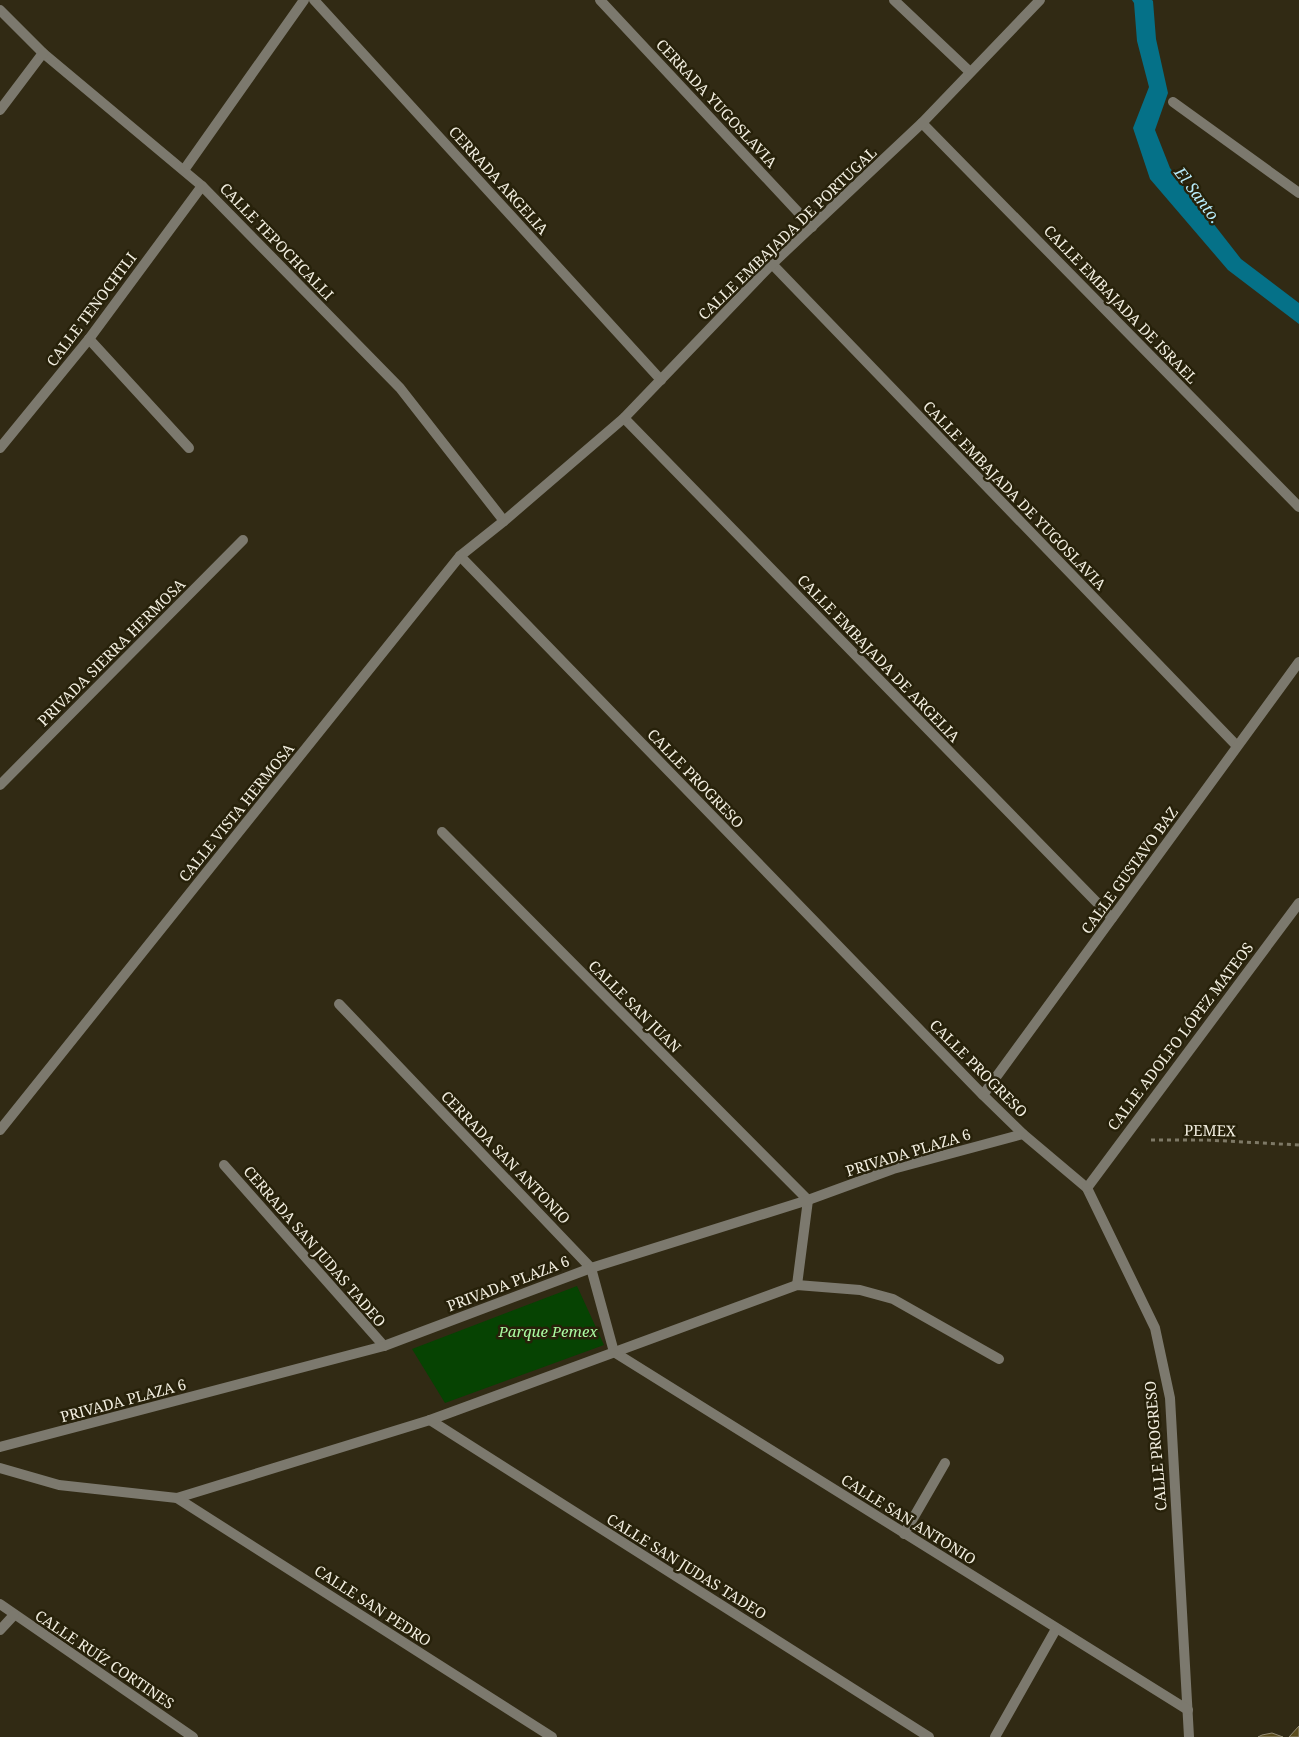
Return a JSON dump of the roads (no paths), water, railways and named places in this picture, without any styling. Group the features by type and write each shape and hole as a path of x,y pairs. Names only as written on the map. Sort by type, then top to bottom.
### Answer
{"street":[{"path":"184,170 304,0"},
{"name":"CERRADA ARGELIA","path":"314,0 661,380"},
{"name":"CERRADA YUGOSLAVIA","path":"600,0 812,227"},
{"path":"894,0 970,72"},
{"name":"CALLE EMBAJADA DE PORTUGAL","path":"504,521 624,418 772,264 922,123 1040,0"},
{"name":"CALLE TEPOCHCALLI","path":"0,10 43,53 202,186 400,388 504,521"},
{"path":"0,110 43,53"},
{"path":"1173,102 1299,193"},
{"name":"CALLE EMBAJADA DE ISRAEL","path":"922,123 1299,507"},
{"name":"CALLE TENOCHTLI","path":"0,448 89,339 202,186"},
{"name":"CALLE EMBAJADA DE YUGOSLAVIA","path":"772,264 1237,746"},
{"path":"89,339 189,448"},
{"name":"CALLE EMBAJADA DE ARGELIA","path":"624,418 1112,918"},
{"name":"CALLE VISTA HERMOSA","path":"0,1130 460,556 504,521"},
{"name":"PRIVADA SIERRA HERMOSA","path":"0,785 244,540"},
{"name":"CALLE PROGRESO","path":"460,556 983,1095 1023,1134 1087,1188 1155,1328 1170,1398 1189,1737"},
{"name":"CALLE GUSTAVO BAZ","path":"983,1095 1299,662"},
{"name":"CALLE SAN JUAN","path":"442,832 808,1200"},
{"name":"CALLE ADOLFO LÓPEZ MATEOS","path":"1087,1188 1299,903"},
{"name":"CERRADA SAN ANTONIO","path":"339,1004 591,1268 614,1352"},
{"name":"PRIVADA PLAZA 6","path":"0,1447 384,1346 591,1268 808,1200 893,1169 1023,1134"},
{"name":"CERRADA SAN JUDAS TADEO","path":"224,1165 384,1346"},
{"path":"797,1285 808,1200"},
{"path":"0,1468 58,1485 177,1498 430,1420 797,1285 860,1290 893,1299 998,1359"},
{"name":"CALLE SAN ANTONIO","path":"614,1352 1188,1710"},
{"name":"CALLE SAN JUDAS TADEO","path":"430,1420 929,1737"},
{"path":"904,1534 945,1463"},
{"name":"CALLE SAN PEDRO","path":"177,1498 552,1737"},
{"name":"CALLE RUÍZ CORTINES","path":"0,1604 193,1737"},
{"path":"0,1630 14,1615"},
{"path":"995,1737 1056,1629"}],"water":[{"path":"1132,0 1153,1 1156,39 1168,93 1155,130 1170,168 1241,259 1299,303 1299,324 1228,270 1150,179 1133,128 1149,87 1137,41 1134,3"}],"water label":[{"name":"El Santo.","path":"1198,195"}],"park label":[{"name":"Parque Pemex","path":"548,1331"}]}
